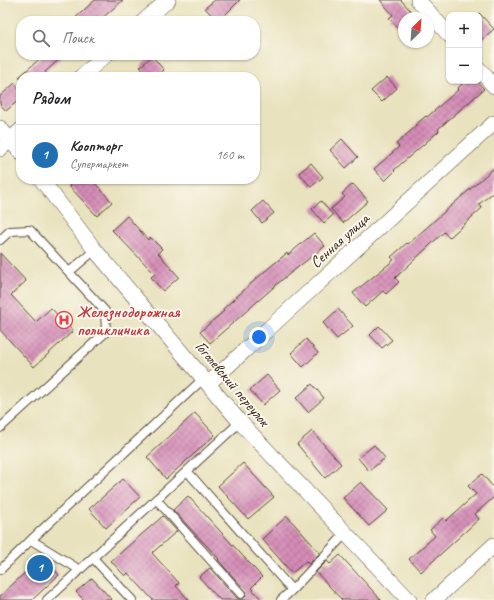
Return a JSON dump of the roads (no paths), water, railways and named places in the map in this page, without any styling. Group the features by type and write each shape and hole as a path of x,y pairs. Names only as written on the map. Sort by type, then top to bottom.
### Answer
{"street":[{"path":"150,16 168,0"},
{"path":"418,0 446,32"},
{"path":"87,72 100,60"},
{"path":"482,72 494,86"},
{"name":"Сенная улица","path":"206,380 494,123"},
{"path":"0,128 10,139"},
{"name":"Гоголевский переулок","path":"45,184 96,250 240,422 409,600"},
{"path":"434,600 494,545"}],"lane":[{"path":"0,240 10,231 30,230 105,311 106,332 0,428"},
{"path":"69,272 96,250"},
{"path":"0,570 206,380"},
{"path":"47,600 240,422"},
{"path":"187,471 292,590"},
{"path":"156,499 241,594"},
{"path":"281,600 346,533"},
{"path":"31,540 80,570"},
{"path":"93,558 132,600"}],"place":[{"name":"Железнодорожная поликлиника","path":"64,320"},
{"name":"Коопторг","path":"40,568"}]}
